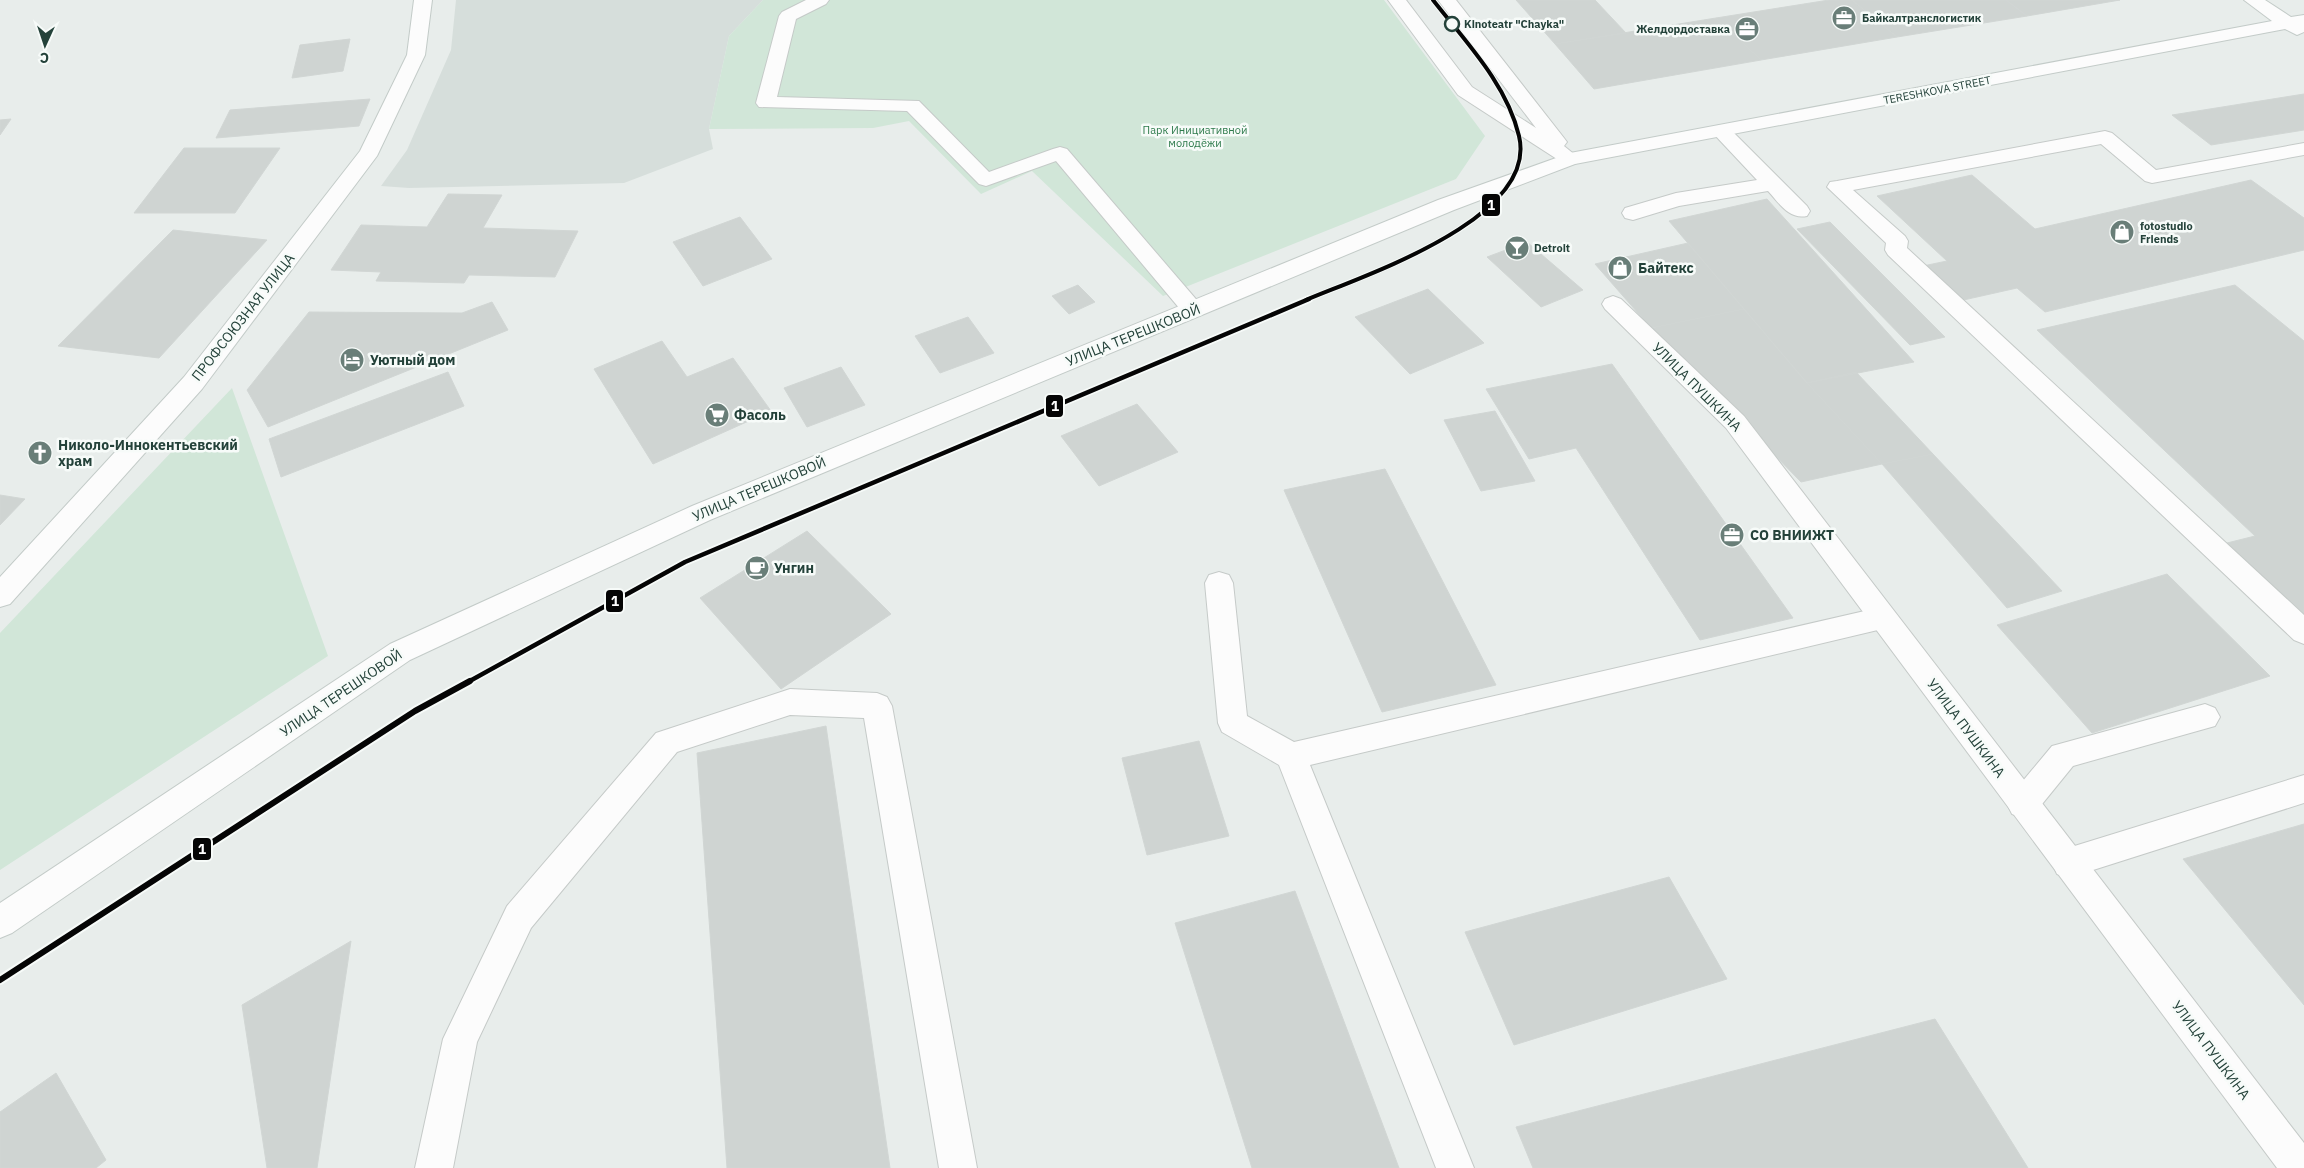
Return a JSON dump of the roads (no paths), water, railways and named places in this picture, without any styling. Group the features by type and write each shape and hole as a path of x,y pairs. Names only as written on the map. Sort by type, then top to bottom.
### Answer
{"street":[{"name":"ПРОФСОЮЗНАЯ УЛИЦА","path":"0,596 193,383 370,152 416,55 422,0"},
{"path":"820,0 788,16 766,103 912,105 986,180 1060,153 1193,310"},
{"path":"1397,0 1465,91 1570,159"},
{"path":"1447,0 1570,159"},
{"path":"2252,0 2299,26"},
{"name":"TERESHKOVA STREET","path":"1570,159 2299,26"},
{"path":"1721,131 1798,211"},
{"path":"2304,150 2152,177 2105,137 1837,187 1897,241 1896,250 2304,632"},
{"name":"УЛИЦА ТЕРЕШКОВОЙ","path":"0,922 400,652 701,513 1446,205 1570,159"},
{"path":"1633,213 1676,200 1773,184"},
{"name":"УЛИЦА ПУШКИНА","path":"1613,304 1735,422 2300,1168"},
{"path":"1220,583 1233,723 1291,756 1455,1168"},
{"path":"1291,756 1882,618"},
{"path":"434,1168 460,1039 519,917 667,742 790,702 877,706 958,1168"},
{"path":"2023,804 2063,755 2205,717"},
{"path":"2068,863 2304,789"}],"place":[{"name":"Байкалтранслогистик","path":"1844,18"},
{"name":"Kinoteatr \"Chayka\"","path":"1452,24"},
{"name":"Желдордоставка","path":"1747,29"},
{"name":"fotostudio Friends","path":"2122,232"},
{"name":"Detroit","path":"1517,248"},
{"name":"Байтекс","path":"1620,268"},
{"name":"Уютный дом","path":"352,360"},
{"name":"Фасоль","path":"717,415"},
{"name":"Николо-Иннокентьевский храм","path":"40,453"},
{"name":"СО ВНИИЖТ","path":"1732,535"},
{"name":"Унгин","path":"757,568"}],"park label":[{"name":"Парк Инициативной молодёжи","path":"1195,136"}]}
